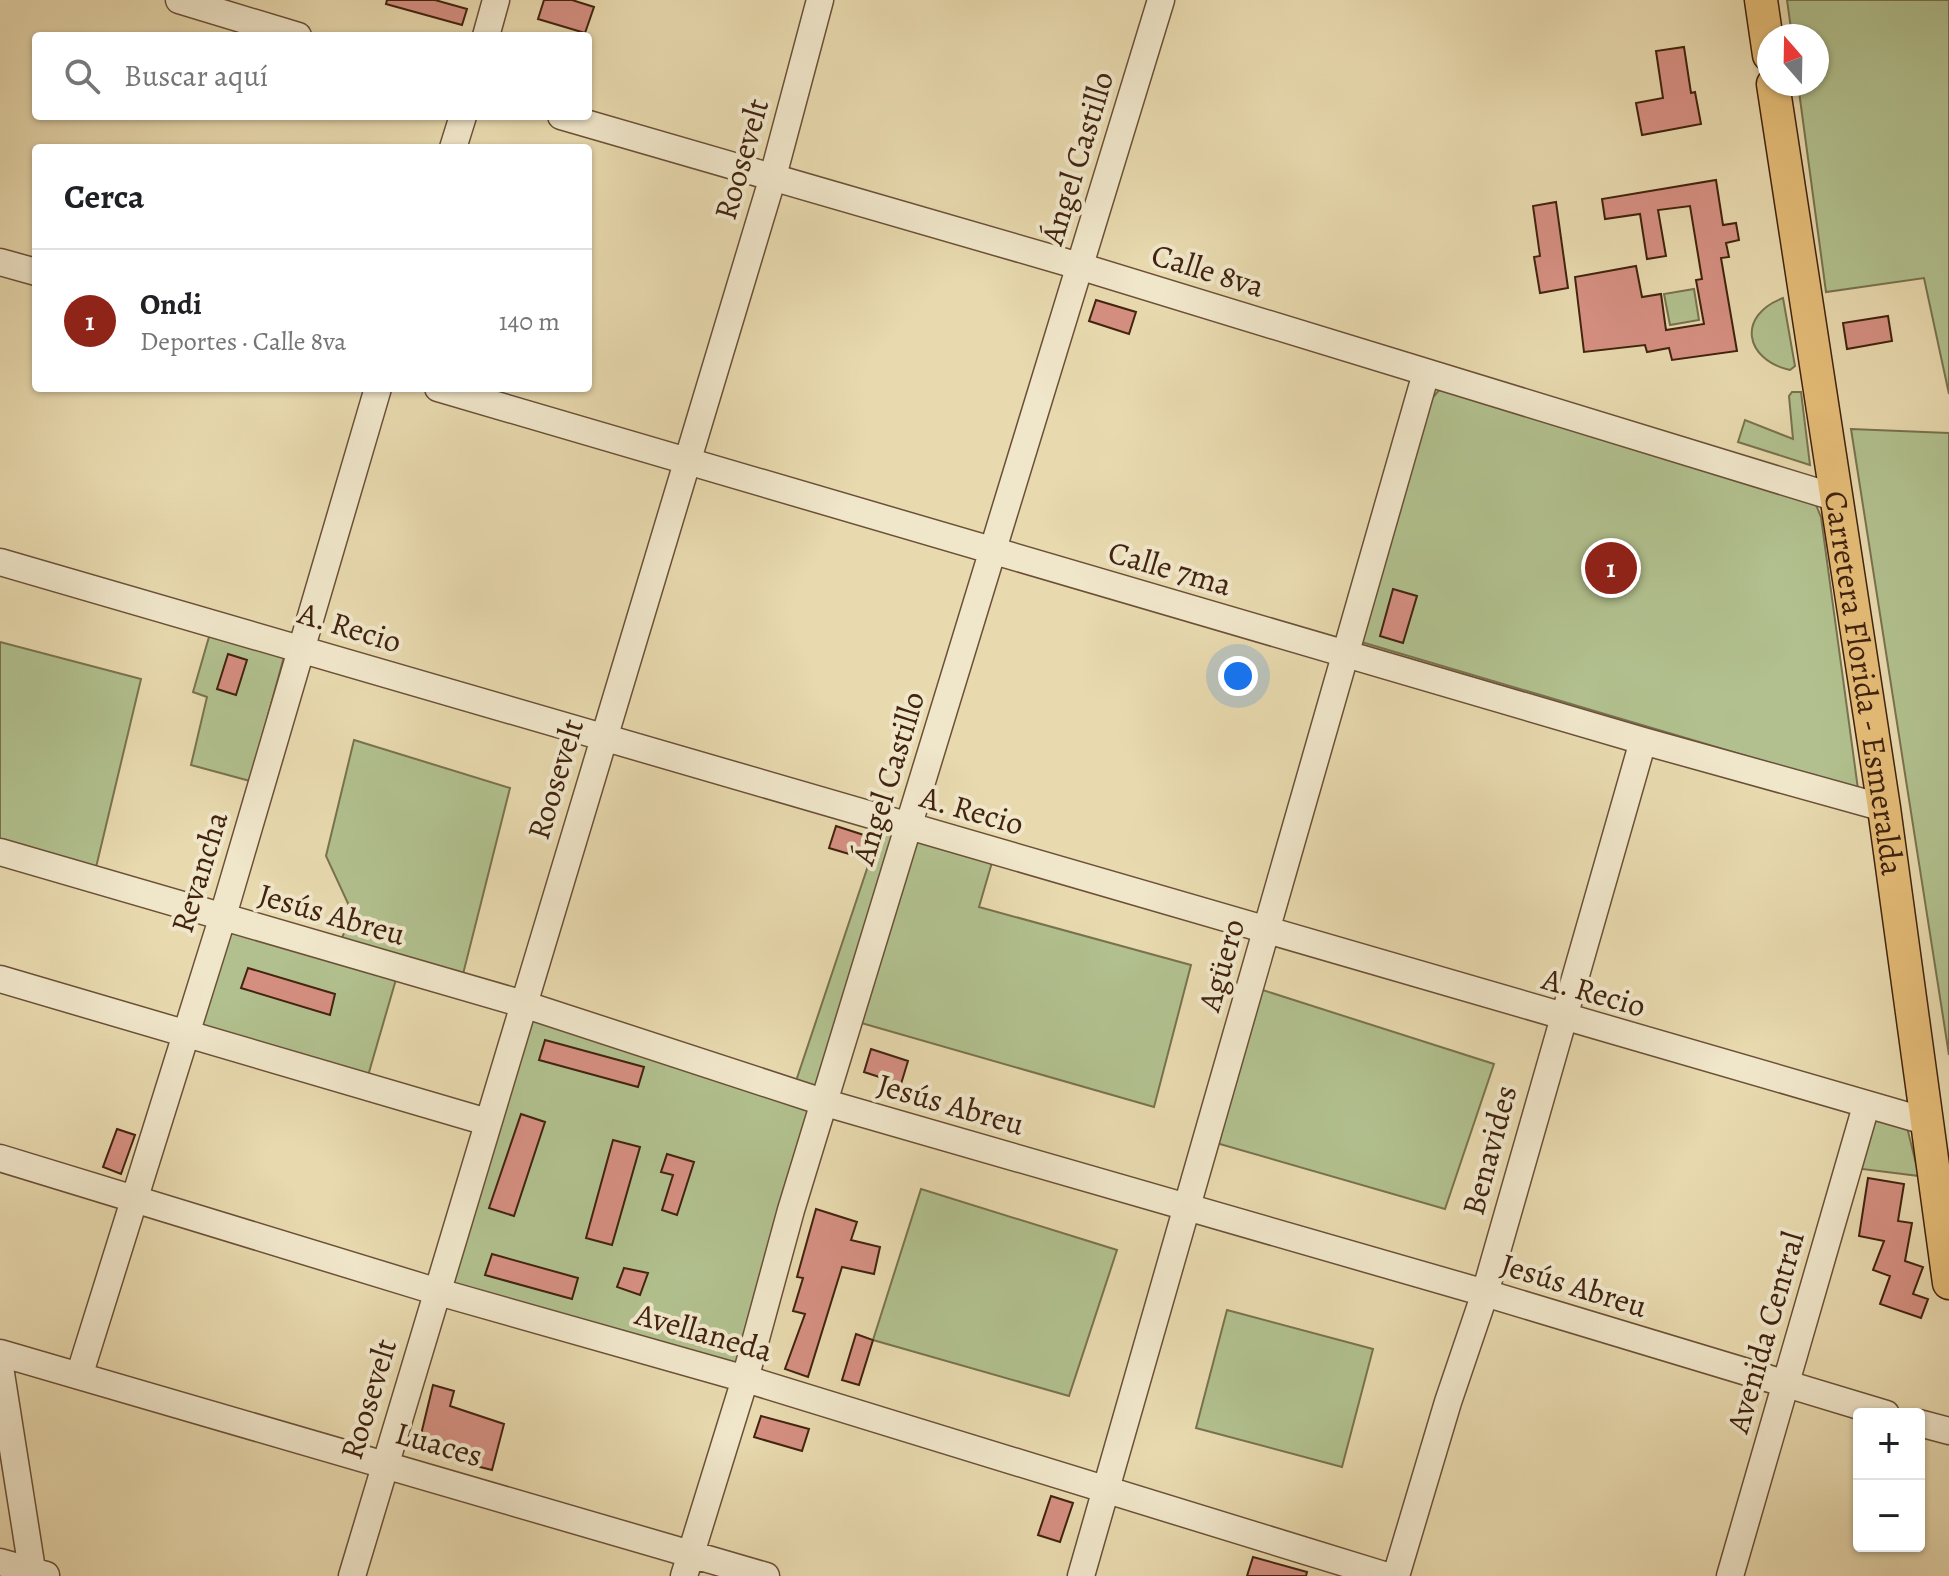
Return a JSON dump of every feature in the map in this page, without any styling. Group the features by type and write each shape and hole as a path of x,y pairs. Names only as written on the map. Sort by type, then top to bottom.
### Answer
{"main road":[{"path":"1761,0 1764,24"},
{"name":"Carretera Florida - Esmeralda","path":"1775,96 1884,808 1949,1283"}],"street":[{"path":"183,0 285,32"},
{"path":"487,32 496,0"},
{"name":"Roosevelt","path":"352,1576 435,1291 772,180 820,0"},
{"name":"Ángel Castillo","path":"687,1565 745,1379 791,1210 1161,0"},
{"path":"454,144 462,120"},
{"name":"Calle 8va","path":"574,120 772,180 1079,266 1834,497"},
{"path":"0,262 32,271"},
{"name":"Agüero","path":"1081,1576 1426,373"},
{"name":"Revancha","path":"80,1373 222,919 377,392"},
{"name":"Calle 7ma","path":"451,392 1345,655 1884,808"},
{"name":"A. Recio","path":"0,562 301,647 603,739 1561,1018 1925,1121"},
{"name":"Benavides","path":"1396,1576 1448,1402 1485,1293 1561,1018 1643,741"},
{"name":"Jesús Abreu","path":"0,852 523,1004 826,1103 1485,1293 1864,1408"},
{"path":"0,979 487,1122"},
{"name":"Avenida Central","path":"1730,1576 1866,1106"},
{"name":"Avellaneda","path":"0,1158 435,1291 745,1379 1105,1492 1387,1576"},
{"name":"Luaces","path":"0,1353 80,1373 384,1463 687,1565 766,1576"},
{"path":"0,1367 3,1416 38,1574"},
{"path":"1925,1425 1949,1431"},
{"path":"0,1562 38,1574"}],"green space":[{"path":"1787,0 1949,0 1949,394 1924,278 1826,292 1800,96 1829,96 1829,24 1790,24"},
{"path":"1694,289 1699,320 1670,325 1664,294"},
{"path":"1783,298 1795,366 1790,370 1763,357 1752,337 1758,315"},
{"path":"1439,390 1475,393 1814,500 1821,517 1858,789 1358,641 1430,401"},
{"path":"1792,392 1801,392 1810,465 1738,442 1745,420 1793,439 1789,396"},
{"path":"1851,429 1949,433 1949,1055"},
{"path":"211,630 285,653 250,781 191,765 207,697 193,692"},
{"path":"0,642 141,679 93,880 0,852"},
{"path":"354,740 510,788 460,986 399,969 365,1086 186,1033 222,919 337,951 352,912 326,856"},
{"path":"881,827 993,859 979,907 1191,965 1154,1107 851,1020 745,1379 435,1291 523,1004 795,1084"},
{"path":"1250,986 1494,1064 1445,1209 1206,1140"},
{"path":"1872,1117 1906,1123 1919,1176 1854,1168"},
{"path":"921,1189 1117,1250 1069,1396 873,1340"},
{"path":"1227,1310 1373,1349 1342,1467 1196,1428"}],"building":[{"path":"387,0 435,0 467,9 462,25 386,4"},
{"path":"544,0 572,0 594,7 585,32 538,19"},
{"path":"1684,47 1691,93 1695,92 1701,124 1642,135 1636,103 1663,98 1656,51"},
{"path":"1716,180 1723,225 1736,223 1739,240 1726,243 1729,257 1721,258 1737,351 1672,360 1669,348 1647,352 1645,345 1584,352 1575,277 1636,266 1642,297 1661,294 1666,330 1704,324 1696,280 1702,279 1690,206 1658,210 1666,256 1647,259 1640,214 1605,219 1602,199"},
{"path":"1556,202 1568,288 1540,293 1534,257 1540,256 1533,206"},
{"path":"1096,300 1136,312 1129,334 1089,321"},
{"path":"1888,316 1892,341 1847,349 1843,323"},
{"path":"1393,589 1417,596 1403,643 1380,636"},
{"path":"228,654 247,660 236,695 217,689"},
{"path":"836,826 873,838 866,859 829,848"},
{"path":"248,968 335,994 330,1015 241,988"},
{"path":"545,1040 644,1067 638,1087 539,1060"},
{"path":"871,1049 908,1061 901,1084 864,1072"},
{"path":"521,1114 545,1122 514,1216 489,1208"},
{"path":"117,1129 135,1135 121,1174 103,1167"},
{"path":"613,1140 640,1147 612,1245 586,1238"},
{"path":"667,1154 694,1162 677,1215 662,1210 673,1175 661,1172"},
{"path":"1868,1178 1904,1184 1898,1221 1912,1223 1905,1261 1923,1267 1913,1294 1928,1299 1921,1318 1880,1304 1890,1276 1873,1270 1884,1241 1859,1236"},
{"path":"816,1209 857,1222 851,1240 880,1247 874,1274 842,1267 808,1377 785,1369 805,1314 793,1311 803,1278 797,1277"},
{"path":"492,1254 578,1278 572,1299 485,1275"},
{"path":"624,1268 648,1273 640,1295 617,1287"},
{"path":"856,1334 873,1340 859,1385 842,1380"},
{"path":"433,1385 454,1391 450,1406 504,1424 492,1470 417,1451"},
{"path":"761,1416 809,1429 802,1451 754,1437"},
{"path":"1051,1496 1073,1503 1060,1542 1038,1535"},
{"path":"1253,1557 1307,1572 1306,1576 1247,1576"}],"place":[{"name":"Ondi","path":"1611,568"}]}
